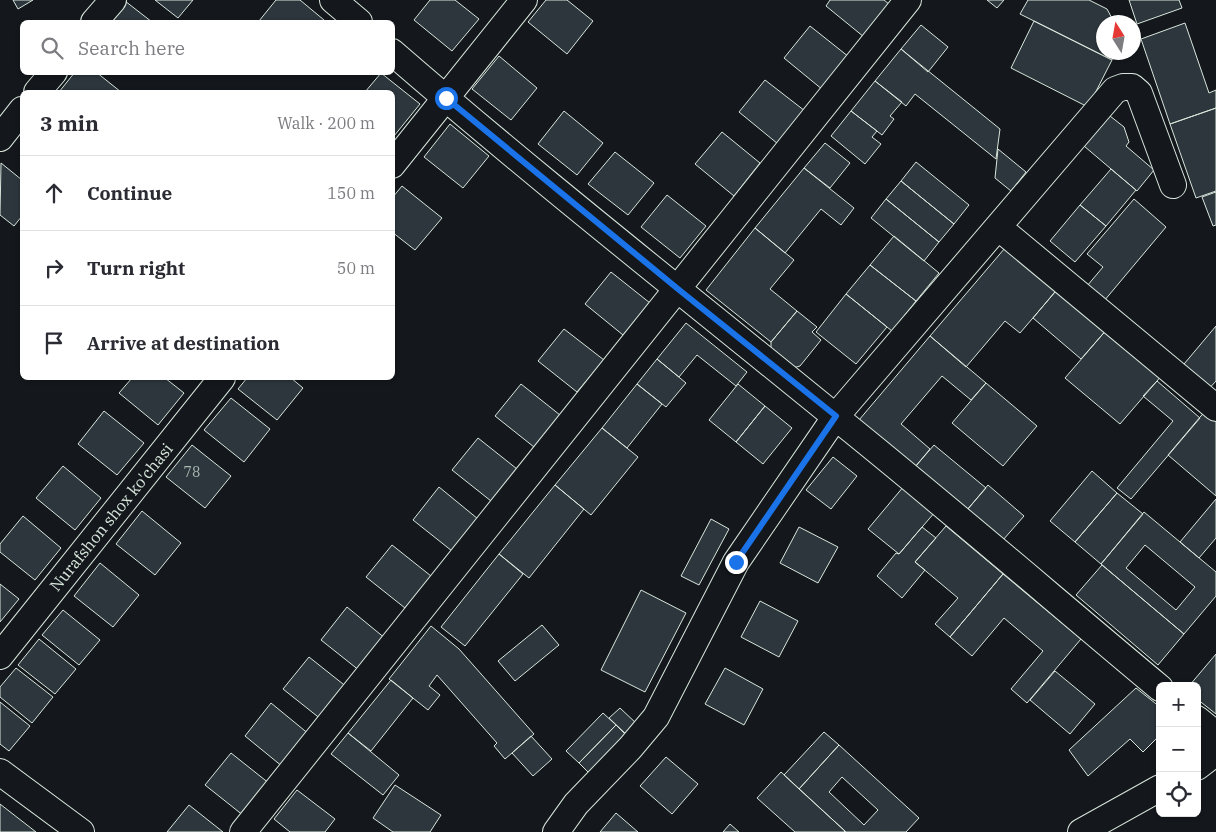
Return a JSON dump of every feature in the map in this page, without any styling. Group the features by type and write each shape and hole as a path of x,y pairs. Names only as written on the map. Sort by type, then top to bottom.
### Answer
{"street":[{"path":"96,20 113,0"},
{"path":"333,0 357,20"},
{"path":"395,161 524,0"},
{"path":"243,832 908,0"},
{"path":"395,55 678,289 836,416 1156,685"},
{"path":"39,90 51,75"},
{"path":"556,832 576,804 630,748 656,717 736,562 836,416 1115,90 1123,87 1132,87 1138,93 1173,185"},
{"path":"0,138 20,113"},
{"path":"998,227 1216,408"},
{"name":"Nurafshon shox ko'chasi","path":"0,656 220,380"},
{"path":"1201,722 1213,732 1214,740 1210,757 1201,764"},
{"path":"0,772 81,832"},
{"path":"1082,832 1156,790"}],"building":[{"path":"13,0 33,0 18,9"},
{"path":"155,0 193,0 178,18"},
{"path":"276,0 300,0 324,20 260,20"},
{"path":"430,0 455,0 479,19 452,51 414,20"},
{"path":"546,0 567,0 593,21 567,54 528,22"},
{"path":"830,0 884,0 890,5 864,37 826,6"},
{"path":"987,0 1004,0 997,8"},
{"path":"1028,0 1089,0 1107,9 1110,15 1096,15 1096,52 1020,14"},
{"path":"1129,0 1179,0 1182,8 1141,23 1141,15 1134,15"},
{"path":"125,1 149,20 110,20"},
{"path":"1034,21 1096,52 1096,60 1112,60 1088,107 1011,68"},
{"path":"1185,23 1209,93 1216,90 1216,108 1170,124 1141,39"},
{"path":"921,25 948,47 928,72 901,49"},
{"path":"810,26 849,57 823,90 784,58"},
{"path":"901,49 1000,129 996,159 915,94 906,106 875,81"},
{"path":"499,56 537,88 511,120 472,89"},
{"path":"73,75 100,75 118,90 61,90"},
{"path":"379,75 384,75 420,104 395,135 395,90 367,90"},
{"path":"765,80 805,111 778,144 739,112"},
{"path":"875,81 902,102 890,116 894,119 882,135 851,111"},
{"path":"1216,108 1216,191 1196,198 1170,124"},
{"path":"564,111 603,143 577,175 538,144"},
{"path":"851,111 877,131 872,137 881,144 865,164 831,136"},
{"path":"1110,116 1124,127 1129,142 1126,146 1154,170 1137,191 1084,146"},
{"path":"450,124 489,156 463,188 424,157"},
{"path":"722,132 760,163 734,196 695,164"},
{"path":"825,143 850,163 830,188 804,168"},
{"path":"998,149 1026,172 1011,191 995,178"},
{"path":"615,152 654,183 628,215 588,184"},
{"path":"916,162 969,205 954,224 901,181"},
{"path":"1,163 20,178 20,218 14,226 0,215"},
{"path":"804,168 854,208 841,225 821,209 785,253 755,228"},
{"path":"1111,169 1136,190 1106,226 1080,205"},
{"path":"901,181 954,224 939,242 886,199"},
{"path":"402,186 442,218 415,250 395,234 395,194"},
{"path":"1216,192 1216,225 1213,226 1202,197"},
{"path":"667,195 706,226 680,258 641,227"},
{"path":"886,199 939,242 924,261 871,218"},
{"path":"1134,199 1166,227 1104,301 1087,286 1103,267 1087,254"},
{"path":"1080,205 1106,226 1075,262 1050,241"},
{"path":"755,228 794,260 770,289 797,311 771,342 706,290"},
{"path":"894,236 939,273 916,301 870,265"},
{"path":"1005,248 1056,291 1020,333 1005,321 966,367 930,336"},
{"path":"870,265 916,301 892,331 846,294"},
{"path":"611,272 650,303 623,335 585,304"},
{"path":"1059,287 1108,328 1081,359 1033,318"},
{"path":"846,294 887,327 856,364 816,332"},
{"path":"797,311 817,327 812,332 821,340 800,366 793,368 771,350 771,342"},
{"path":"686,323 747,372 736,386 697,355 679,377 657,359"},
{"path":"1216,326 1216,381 1206,392 1179,370"},
{"path":"1108,328 1163,374 1120,424 1065,378"},
{"path":"564,329 604,360 577,392 538,361"},
{"path":"930,336 986,383 971,400 942,376 901,424 930,449 915,467 859,420"},
{"path":"657,359 686,383 666,407 637,384"},
{"path":"130,380 168,380 184,393 158,425 119,393"},
{"path":"245,380 293,380 303,388 277,420 238,389"},
{"path":"1157,381 1200,418 1131,499 1117,488 1173,421 1143,396"},
{"path":"986,383 1037,426 1003,466 952,423"},
{"path":"521,384 560,415 534,447 495,416"},
{"path":"637,384 662,404 627,448 602,428"},
{"path":"738,384 765,406 736,442 709,420"},
{"path":"231,398 270,429 244,462 204,430"},
{"path":"765,406 792,428 763,464 736,442"},
{"path":"1206,410 1216,418 1216,496 1168,455"},
{"path":"104,411 144,443 117,475 78,444"},
{"path":"602,428 638,457 591,515 555,485"},
{"path":"478,438 517,469 491,501 452,470"},
{"path":"192,445 231,476 205,508 166,477"},
{"path":"934,445 986,488 967,510 915,467"},
{"path":"833,457 857,476 831,509 806,490"},
{"path":"63,466 101,498 75,530 36,498"},
{"path":"1092,471 1117,493 1075,542 1050,521"},
{"path":"555,485 584,509 529,578 499,554"},
{"path":"988,485 1024,516 1003,540 967,510"},
{"path":"904,486 935,512 899,554 868,529"},
{"path":"439,487 478,519 452,551 413,520"},
{"path":"1117,493 1143,514 1101,564 1075,542"},
{"path":"1216,499 1216,538 1199,558 1180,542"},
{"path":"142,511 181,543 155,575 116,544"},
{"path":"1144,512 1216,572 1216,596 1184,634 1101,564","holes":["1145,545 1195,587 1176,610 1126,568"]},
{"path":"23,516 61,548 35,580 0,552 0,544"},
{"path":"711,519 729,529 699,585 681,576"},
{"path":"946,526 1003,574 950,637 935,624 958,598 915,562"},
{"path":"799,527 838,547 818,583 780,563"},
{"path":"922,527 936,538 915,562 925,570 902,598 877,576 896,553 899,554"},
{"path":"392,545 431,576 405,608 366,577"},
{"path":"499,554 523,574 465,646 441,627"},
{"path":"100,563 139,595 113,627 74,596"},
{"path":"1102,565 1184,634 1158,665 1076,595"},
{"path":"1003,574 1081,639 1027,703 1011,689 1043,651 1004,618 972,656 950,637"},
{"path":"0,584 19,599 0,622"},
{"path":"641,590 686,613 645,692 601,670"},
{"path":"760,601 798,621 779,657 741,637"},
{"path":"347,607 386,639 360,671 321,640"},
{"path":"63,610 100,640 79,665 42,635"},
{"path":"542,625 559,645 515,681 498,661"},
{"path":"431,626 459,649 534,734 505,759 494,746 497,743 437,675 429,686 440,695 428,710 389,679"},
{"path":"39,639 76,669 55,694 18,665"},
{"path":"1216,654 1216,714 1201,702 1201,682 1192,682"},
{"path":"309,657 348,688 322,720 283,689"},
{"path":"16,668 53,697 32,723 0,697 0,687"},
{"path":"725,668 763,689 744,725 705,704"},
{"path":"1055,671 1095,704 1070,734 1030,700"},
{"path":"391,680 413,698 371,751 348,733"},
{"path":"1136,688 1156,704 1156,739 1143,752 1130,739 1088,776 1069,750"},
{"path":"0,702 30,726 9,751 0,744"},
{"path":"271,703 310,735 283,767 245,736"},
{"path":"620,708 637,724 627,735 609,718"},
{"path":"603,713 616,725 579,763 566,751"},
{"path":"616,725 628,737 591,775 579,763"},
{"path":"824,732 839,745 799,789 784,775"},
{"path":"348,733 399,775 383,795 331,754"},
{"path":"531,736 552,759 533,776 512,753"},
{"path":"839,745 919,818 906,832 846,832 799,789","holes":["842,777 878,810 864,825 829,792"]},
{"path":"231,753 270,784 244,816 205,785"},
{"path":"666,757 698,784 672,814 640,786"},
{"path":"781,772 845,831 795,832 757,798"},
{"path":"395,785 441,815 430,832 393,832 373,818"},
{"path":"297,790 335,819 325,832 290,832 274,819"},
{"path":"0,804 36,832 0,832"},
{"path":"189,805 223,832 167,832"},
{"path":"616,813 638,832 600,832"},
{"path":"730,824 739,832 723,832"}],"route":[{"path":"446,98 836,416 736,562"}]}
